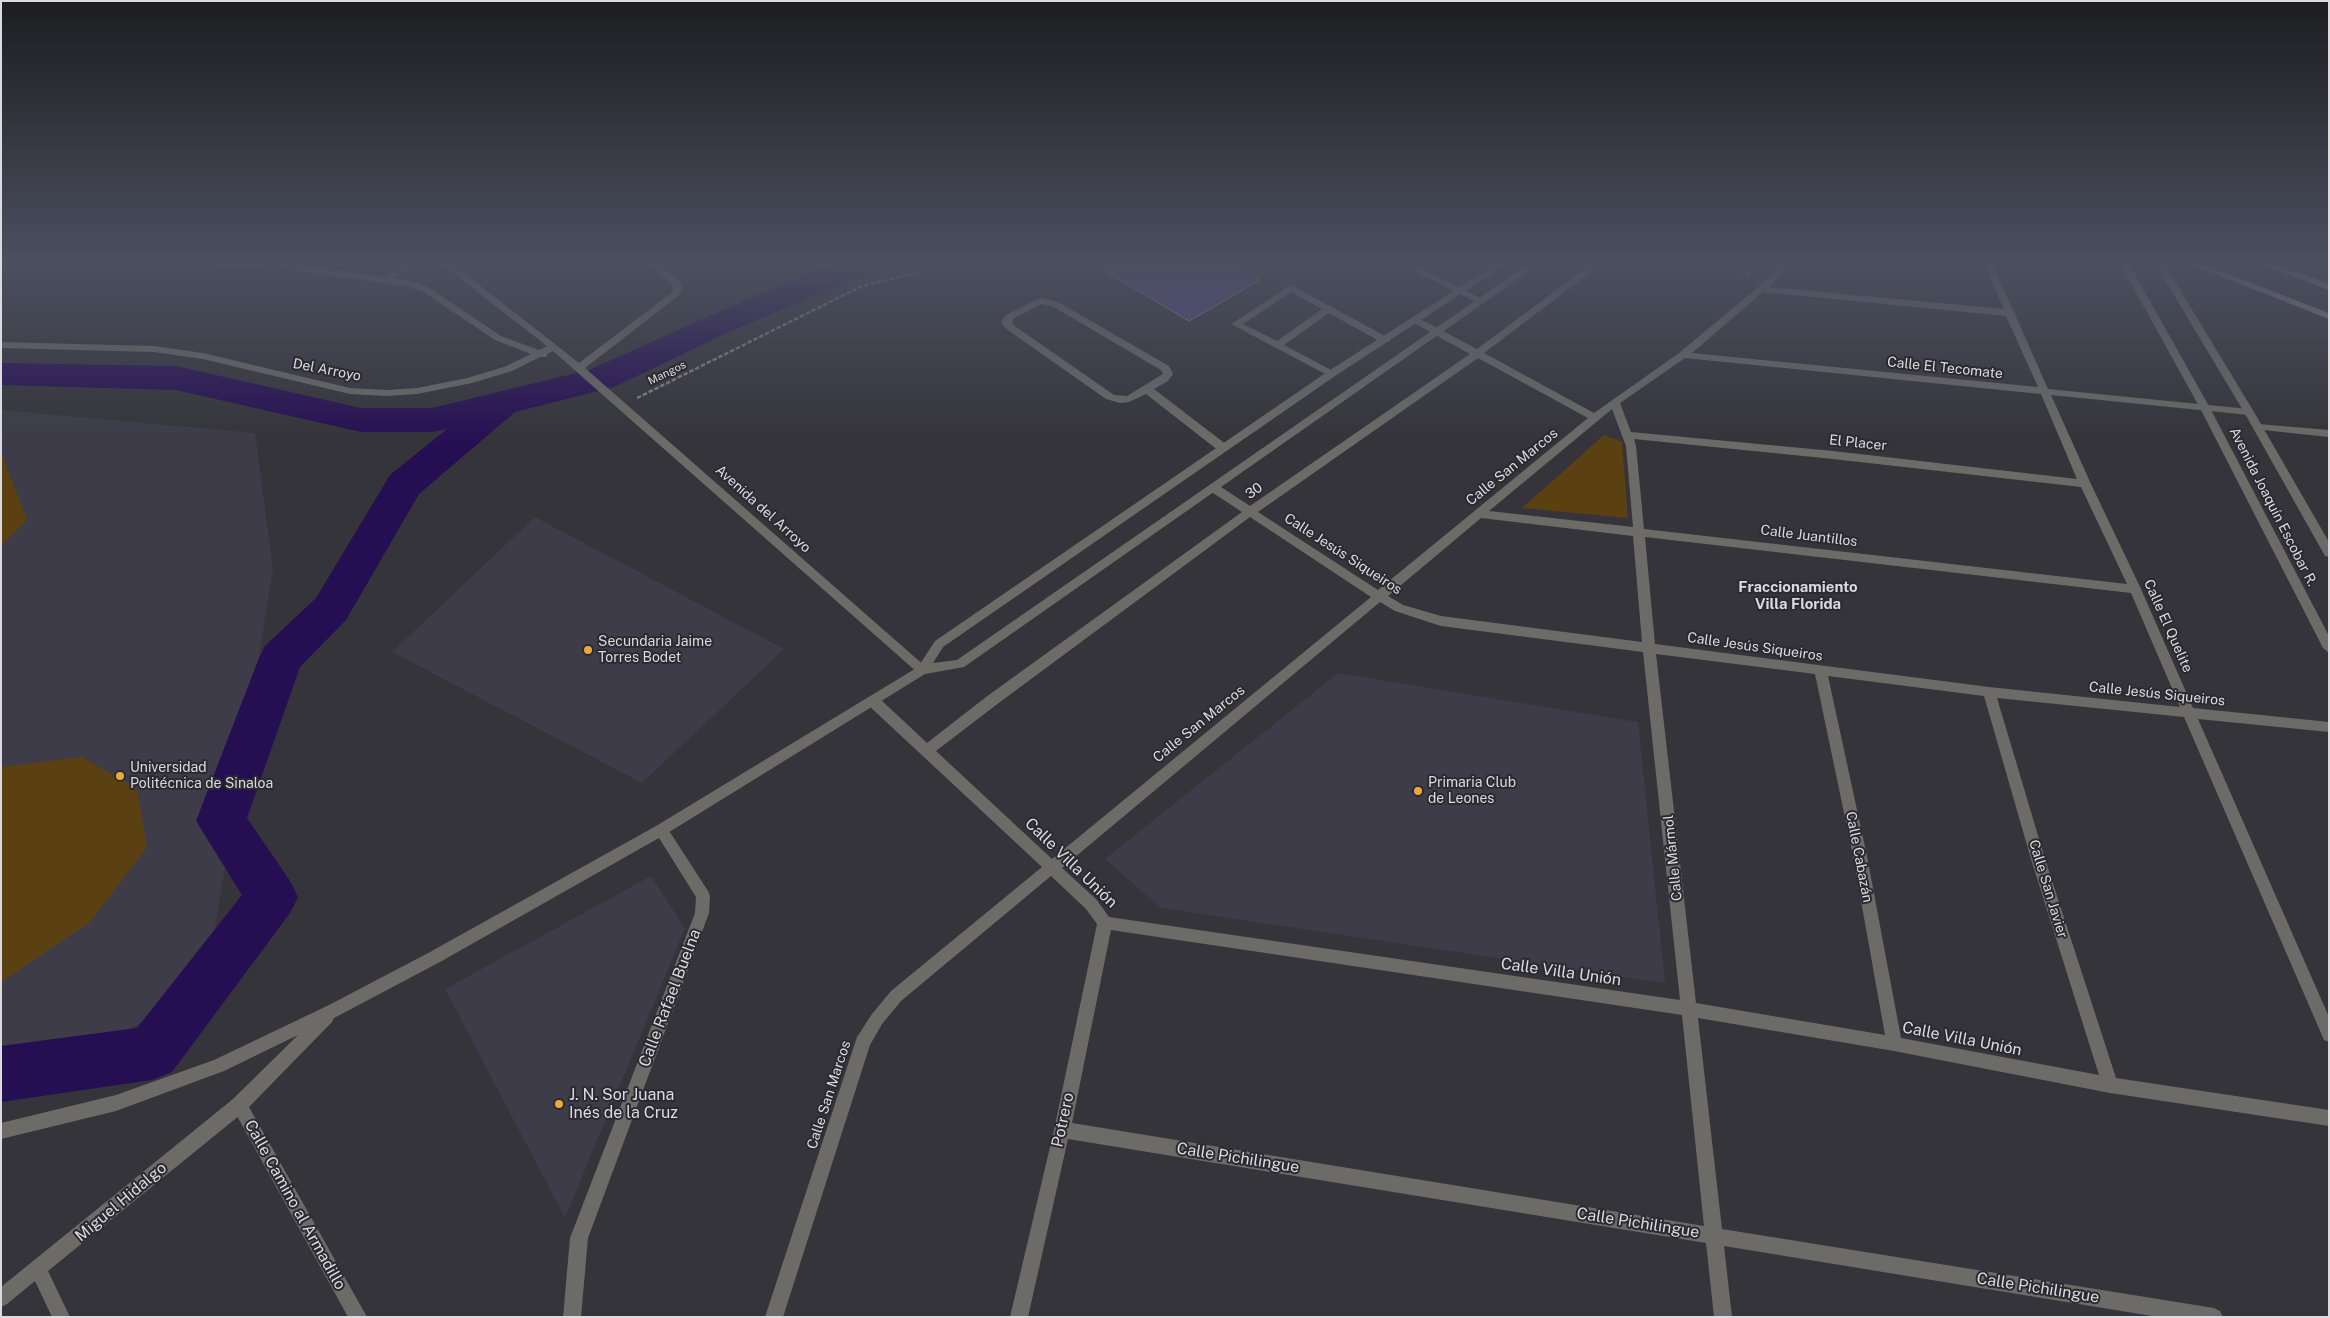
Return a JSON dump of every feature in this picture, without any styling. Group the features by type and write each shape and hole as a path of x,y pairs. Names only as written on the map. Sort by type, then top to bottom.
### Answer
{"street":[{"path":"473,322 498,338 577,367 639,322"},
{"name":"Avenida del Arroyo","path":"521,322 622,405 922,670"},
{"path":"1006,322 1008,326 1110,397 1120,400 1129,399 1147,390 1164,379 1168,374 1165,368 1085,322"},
{"path":"1240,322 1236,324 1331,374"},
{"path":"1277,346 1312,322"},
{"path":"1352,322 1385,340"},
{"path":"922,670 939,644 1331,374 1413,322"},
{"path":"1418,322 1596,418"},
{"path":"1,1131 116,1103 218,1066 334,1010 435,957 661,830 922,670 960,664 1452,322"},
{"name":"30","path":"927,750 1250,512 1477,354 1520,322"},
{"name":"Calle San Marcos","path":"774,1317 863,1042 876,1018 896,996 1614,402 1683,354 1722,322"},
{"name":"Calle El Quelite","path":"2014,322 2047,393 2085,484 2135,589 2329,1035"},
{"name":"Avenida Joaquín Escobar R.","path":"2156,322 2205,408 2329,648"},
{"name":"Avenida Joaquín Escobar R.","path":"2195,322 2258,427 2329,553"},
{"name":"Del Arroyo","path":"1,344 164,350 203,356 350,391 387,393 417,391 468,381 508,369 554,347"},
{"name":"Calle El Tecomate","path":"1683,354 2205,408"},
{"path":"1147,390 1223,448"},
{"name":"Calle Mármol","path":"1614,402 1631,446 1649,648 1723,1317"},
{"name":"Avenida Joaquín Escobar R.","path":"2205,408 2249,412"},
{"path":"2258,427 2329,434"},
{"name":"El Placer","path":"1627,435 1833,455 2085,484"},
{"name":"Calle Jesús Siqueiros","path":"1214,488 1380,597 1399,608 1441,621 1990,692 2329,727"},
{"name":"Calle Juantillos","path":"1480,514 2135,589"},
{"name":"Calle Cabazán","path":"1821,671 1860,856 1894,1044"},
{"name":"Calle San Javier","path":"1990,692 2038,859 2110,1085"},
{"name":"Calle Villa Unión","path":"873,701 1052,866 1091,904 1105,923 1690,1008 2110,1085 2329,1118"},
{"name":"Calle Rafael Buelna","path":"572,1317 578,1238 702,913 703,896 661,830"},
{"name":"Potrero","path":"1019,1317 1062,1130 1105,923"},
{"name":"Calle Camino al Armadillo","path":"334,1010 239,1105 358,1317"},
{"name":"Miguel Hidalgo","path":"1,1298 39,1270 239,1105"},
{"name":"Calle Pichilingue","path":"1062,1130 2214,1317"},
{"path":"39,1270 61,1317"}],"path":[{"name":"Mangos","path":"622,405 790,322"}],"shaded area":[{"name":"Universidad Politécnica de Sinaloa","path":"1,410 255,433 273,569 206,984 44,1079 1,1089"},
{"path":"1604,435 1622,442 1628,518 1522,508"},
{"path":"1,452 27,520 1,546"},
{"name":"Secundaria Jaime Torres Bodet","path":"535,517 784,649 642,783 392,652"},
{"name":"Primaria Club de Leones","path":"1338,673 1638,722 1665,983 1161,908 1105,859"},
{"path":"82,757 137,789 147,847 90,922 1,982 1,767"},
{"name":"J. N. Sor Juana Inés de la Cruz","path":"651,876 685,928 565,1218 445,989"}],"waterway":[{"path":"502,403 601,379 725,322"},
{"path":"1,374 176,378 361,420 432,420 502,403"},
{"path":"1,1074 152,1053 272,897 221,821 281,658 331,609 404,485 502,403"}],"place":[{"name":"Secundaria Jaime Torres Bodet","path":"588,650"},
{"name":"Universidad Politécnica de Sinaloa","path":"120,776"},
{"name":"Primaria Club de Leones","path":"1418,791"},
{"name":"J. N. Sor Juana Inés de la Cruz","path":"559,1104"}],"district":[{"name":"Fraccionamiento Villa Florida","path":"1798,596"}]}
